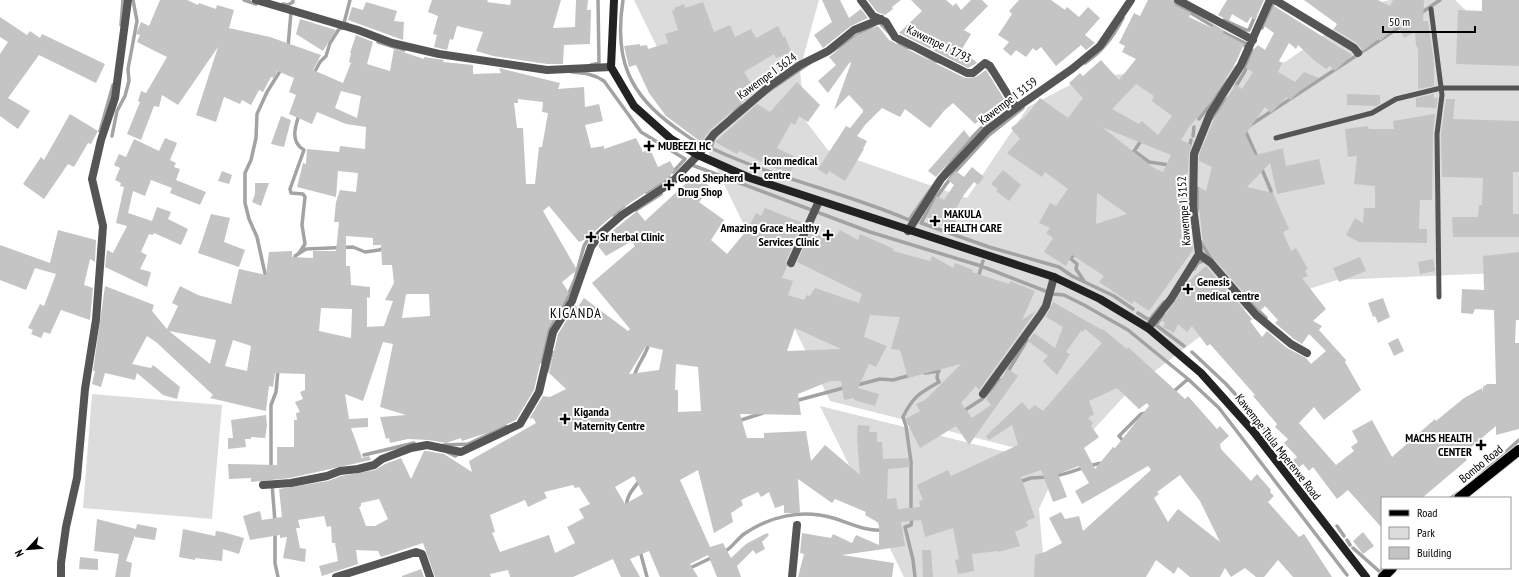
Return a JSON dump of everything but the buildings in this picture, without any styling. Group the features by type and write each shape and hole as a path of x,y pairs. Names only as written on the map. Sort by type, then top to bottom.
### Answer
{"main road":[{"name":"Bombo Road","path":"1460,497 1519,450"}],"street":[{"path":"61,577 61,563 66,526 76,478 85,388 96,320 103,226 92,179 101,140 115,98 128,0"},
{"path":"256,0 358,30 392,43 439,54 547,70 611,67 614,0"},
{"path":"861,0 873,16 881,19"},
{"name":"Kawempe I 3159","path":"908,231 941,179 987,130 1072,69 1100,46 1131,0"},
{"path":"1178,0 1253,40"},
{"name":"Kawempe I 3152","path":"1148,328 1171,299 1199,254 1193,207 1194,154 1210,114 1241,66 1270,0"},
{"path":"1275,0 1354,48 1358,54"},
{"name":"Kawempe I 1793","path":"881,19 886,22 895,37 967,73 973,73 985,63 990,66 1016,108"},
{"name":"Kawempe I 3624","path":"266,484 278,484 358,469 374,464 382,459 411,448 427,445 461,452 520,424 539,392 553,332 572,301 591,247 600,234 672,182 698,155 714,134 770,86 800,65 828,51 854,30 881,19"},
{"name":"Kawempe Ttula Mpererwe Road","path":"611,67 634,106 671,139 698,155 750,178 908,231 1054,277 1100,299 1148,328 1201,373 1253,431 1366,577"},
{"path":"791,263 820,201"},
{"path":"1199,254 1211,263 1256,314 1291,344 1306,353"},
{"path":"983,394 1041,314 1054,277"},
{"path":"792,577 797,525"},
{"path":"336,577 416,552 422,554 430,577"}],"lane":[{"path":"1431,9 1441,88 1441,104 1437,134 1439,297"},
{"path":"1276,138 1372,113 1396,99 1441,88 1519,88"}],"green space":[{"path":"634,0 819,0 800,69 804,119 828,150 967,198 1028,107 1085,77 1285,62 1368,5 1390,0 1455,0 1519,61 1519,272 1337,280 1228,315 1129,391 1072,453 1068,461 830,401"},
{"path":"92,394 222,405 212,519 83,508"},
{"path":"820,406 1059,465 1039,509 1045,577 904,577"}],"waterway":[{"path":"121,25 123,0"},
{"path":"112,136 117,111 125,96 129,81 128,69 137,21 133,0"},
{"path":"244,0 256,4"},
{"path":"283,4 288,5 293,2 293,0"},
{"path":"347,24 344,23 350,0"},
{"path":"591,65 599,63 598,0"},
{"path":"623,0 621,21 623,57 628,73 636,88 646,102 660,115 690,138 704,145"},
{"path":"1169,0 1221,31 1247,44 1245,46"},
{"path":"1262,28 1275,0"},
{"path":"1421,13 1440,0"},
{"path":"288,47 291,12"},
{"path":"1224,20 1249,30 1255,16"},
{"path":"1085,63 1097,54 1107,43 1123,18"},
{"path":"879,22 903,47 913,48 935,61 943,62 967,75 973,74 985,65 999,82 1010,103 981,128 967,143 909,220 860,201 759,168 711,148 714,138 719,132 761,96 811,62 826,55 879,22"},
{"path":"1249,126 1403,25"},
{"path":"313,75 320,62 326,56 330,43 339,29 342,28"},
{"path":"378,42 404,50"},
{"path":"1236,86 1245,71 1252,50"},
{"path":"266,278 257,237 249,219 245,203 245,173 251,160 256,138 257,114 267,92 282,68"},
{"path":"572,72 593,75 604,81 641,132 685,159 673,172"},
{"path":"1199,119 1228,80"},
{"path":"100,131 113,85"},
{"path":"1211,119 1227,99"},
{"path":"730,117 740,106 745,106"},
{"path":"1023,108 988,136 955,172 933,202 921,223 989,247 1059,267 1072,276 1114,296 1133,309"},
{"path":"299,115 295,129 295,139 304,150 290,189 291,193 303,194 305,197 302,225 305,244 299,253"},
{"path":"1193,136 1194,127"},
{"path":"1245,130 1257,157"},
{"path":"1131,156 1142,139"},
{"path":"1189,148 1191,140"},
{"path":"1134,151 1149,162 1169,165"},
{"path":"692,165 870,232 981,266 1053,294 1064,295 1128,330 1188,379 1219,408 1347,575"},
{"path":"1261,167 1271,191 1271,197"},
{"path":"646,192 669,177"},
{"path":"1197,188 1197,211"},
{"path":"636,210 661,194"},
{"path":"613,215 624,206"},
{"path":"542,362 548,332 554,318 564,305 575,279 584,246 592,233"},
{"path":"1200,241 1212,260"},
{"path":"295,261 295,256 306,249 353,247 365,252 385,248"},
{"path":"1075,252 1071,259 1077,264 1076,269 1084,281"},
{"path":"1194,269 1198,263 1205,260 1206,262"},
{"path":"978,278 983,261"},
{"path":"1245,297 1266,318"},
{"path":"1138,313 1149,320 1164,302"},
{"path":"1163,315 1156,325 1184,346"},
{"path":"1007,373 1027,340"},
{"path":"634,377 649,343"},
{"path":"547,371 552,352"},
{"path":"1192,352 1226,384 1246,406"},
{"path":"911,512 911,462 906,426 903,417 910,404 918,396 939,382 937,378 939,366"},
{"path":"271,468 271,405 276,392 278,370"},
{"path":"925,373 939,371"},
{"path":"857,385 880,379 893,380 911,375"},
{"path":"1173,392 1188,379"},
{"path":"962,412 982,399 1000,380"},
{"path":"795,401 847,387"},
{"path":"1247,408 1250,411"},
{"path":"738,421 763,413"},
{"path":"1124,442 1119,436 1141,414 1146,413"},
{"path":"1252,413 1272,439"},
{"path":"444,445 468,444 506,426"},
{"path":"1477,478 1519,440"},
{"path":"364,455 414,443"},
{"path":"1279,448 1286,458"},
{"path":"447,452 455,456 460,453"},
{"path":"1288,460 1296,472"},
{"path":"1054,476 1091,465 1104,463"},
{"path":"1019,482 1031,478 1048,477"},
{"path":"627,507 627,500 640,480"},
{"path":"272,484 275,522"},
{"path":"1452,497 1458,493"},
{"path":"724,552 741,536 754,528 775,519 798,514 821,515 871,530 884,530"},
{"path":"912,518 911,525 905,527 913,560 915,577"},
{"path":"1337,526 1344,536"},
{"path":"275,532 275,563 278,577"},
{"path":"1347,540 1350,545"},
{"path":"1353,548 1380,572 1384,569"},
{"path":"640,551 647,577"},
{"path":"688,569 713,557"}],"place":[{"name":"MUBEEZI HC","path":"649,146"},
{"name":"Icon medical centre","path":"755,168"},
{"name":"Good Shepherd Drug Shop","path":"669,185"},
{"name":"MAKULA HEALTH CARE","path":"935,221"},
{"name":"Amazing Grace Healthy Services Clinic","path":"828,235"},
{"name":"Sr herbal Clinic","path":"591,237"},
{"name":"Genesis medical centre","path":"1188,289"},
{"name":"Kiganda Maternity Centre","path":"565,419"},
{"name":"MACHS HEALTH CENTER","path":"1481,445"}],"district":[{"name":"KIGANDA","path":"576,313"}]}
